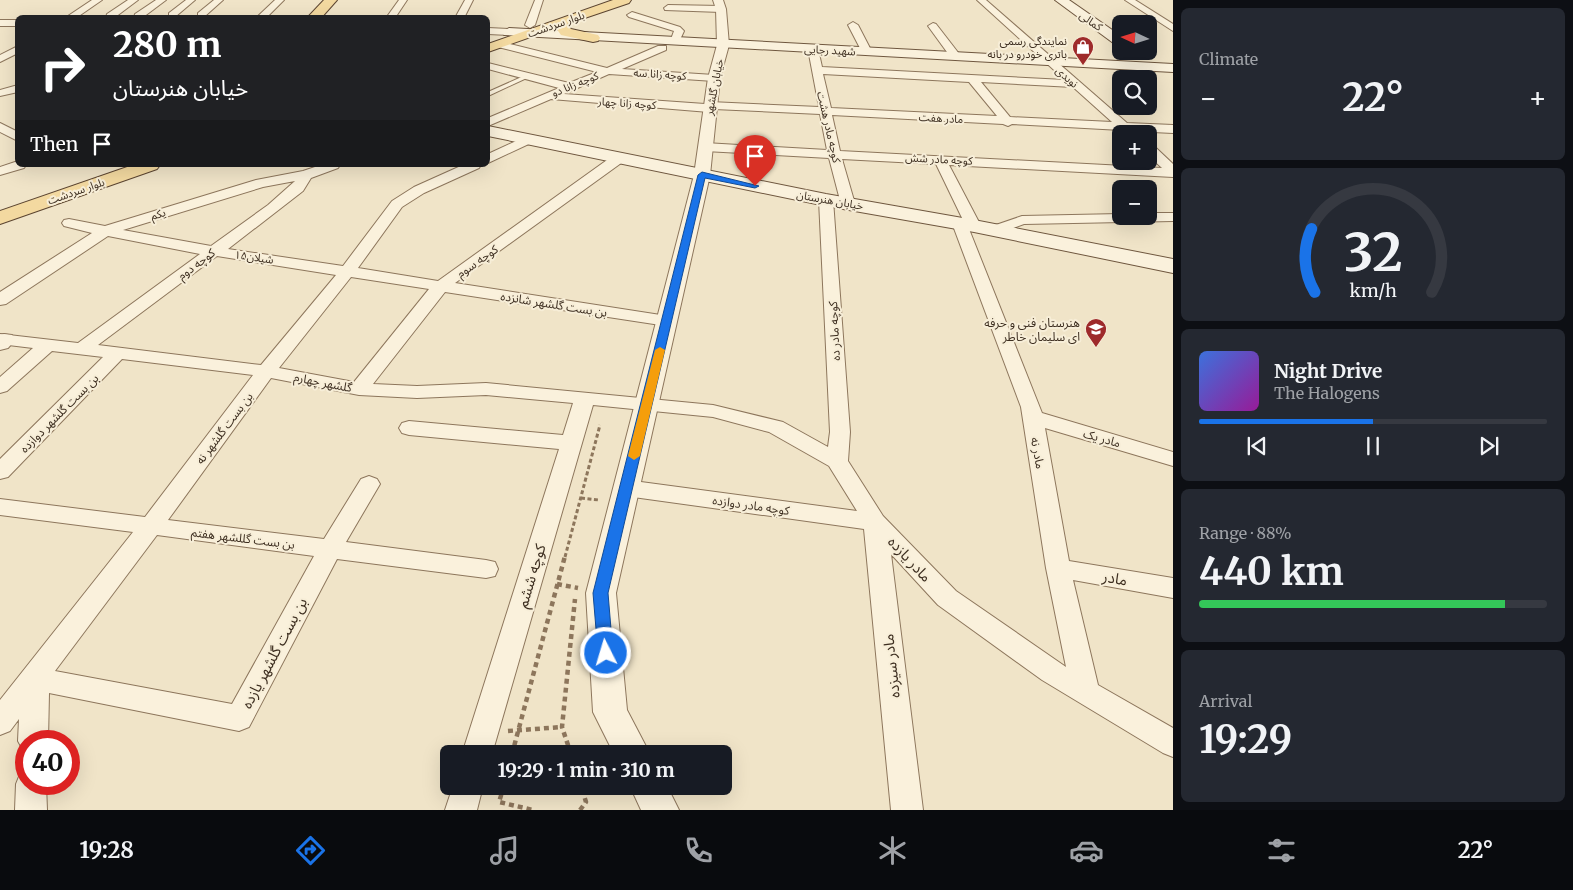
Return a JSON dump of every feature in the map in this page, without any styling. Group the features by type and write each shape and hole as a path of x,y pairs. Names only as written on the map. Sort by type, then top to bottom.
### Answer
{"main road":[{"path":"316,15 331,0"},
{"path":"330,15 345,0"},
{"path":"529,29 603,0"},
{"name":"بلوار سردشت","path":"491,44 529,29 561,22 625,0"},
{"name":"کمالی","path":"1061,0 1112,36"},
{"path":"561,22 561,26 566,32 593,38"},
{"name":"شهید رجایی","path":"510,32 529,29 593,38 669,45 813,49 1173,68"},
{"path":"491,44 510,32"},
{"path":"1146,60 1173,79"},
{"name":"خیابان هنرستان","path":"490,131 826,200 967,224 1173,266"},
{"path":"0,205 109,167"},
{"name":"بلوار سردشت","path":"0,218 145,167"}],"street":[{"path":"74,15 98,0"},
{"path":"112,15 134,0"},
{"path":"140,15 162,0"},
{"path":"172,15 191,0"},
{"path":"201,15 219,0"},
{"path":"263,15 280,0"},
{"path":"392,15 403,0"},
{"path":"461,15 469,0"},
{"path":"529,29 539,0"},
{"name":"نویدی","path":"981,0 1122,125"},
{"path":"1129,0 1173,28"},
{"path":"668,8 720,4"},
{"name":"خیابان گلشهر","path":"627,745 610,712 600,593 648,404 666,321 702,175 714,78 723,45 720,4"},
{"path":"632,16 677,29 679,32 669,45"},
{"path":"0,23 15,23"},
{"path":"853,25 867,52"},
{"path":"933,26 956,57"},
{"name":"شهید رجایی","path":"490,31 510,32"},
{"name":"کوچه زانا سه","path":"491,44 607,71 714,78"},
{"name":"کوچه زانا دو","path":"490,121 545,96 669,45"},
{"name":"کوچه مادر هشت","path":"813,49 834,153 848,204"},
{"path":"0,59 15,51"},
{"path":"490,66 570,87"},
{"path":"817,70 1075,84"},
{"path":"899,75 907,87"},
{"path":"973,79 1008,122"},
{"path":"0,93 15,89"},
{"name":"کوچه زانا چهار","path":"545,96 710,106"},
{"name":"مادر هفت","path":"710,106 826,111 1112,129"},
{"path":"0,127 15,124"},
{"path":"0,127 15,135"},
{"name":"مادر هفت","path":"1157,129 1173,129"},
{"path":"490,158 529,139"},
{"name":"کوچه مادر شش","path":"705,147 1173,172"},
{"path":"1157,157 1173,172"},
{"name":"کوچه سوم","path":"359,389 441,286 619,158"},
{"name":"مادر نه","path":"940,159 967,224 1031,407 1058,568 1086,693"},
{"path":"0,171 15,166"},
{"name":"یکم","path":"0,300 105,230 261,183 306,174 327,167"},
{"name":"بن بست گلشهر نه","path":"0,722 152,525 266,371 348,271 397,204 419,190 470,167"},
{"name":"کوچه دوم","path":"81,349 292,193 298,188 306,174"},
{"name":"کوچه مادر ده","path":"826,200 840,432 837,461"},
{"path":"995,230 1022,220 1173,217"},
{"name":"شیلان۱۵","path":"69,223 161,243 441,286"},
{"name":"بن بست گلشهر شانزده","path":"441,286 666,321"},
{"name":"گلشهر چهارم","path":"1,341 266,371 359,389 417,392 486,389 648,404"},
{"path":"0,387 48,345"},
{"name":"بن بست گلشهر دوازده","path":"0,472 117,354"},
{"name":"کوچه ششم","path":"480,745 571,444 596,399"},
{"name":"مادر یازده","path":"648,404 713,411 776,427 837,461 876,522 947,598 1052,672 1173,744"},
{"name":"مادر یک","path":"1032,418 1173,459"},
{"path":"409,428 571,444"},
{"name":"بن بست گلشهر یازده","path":"35,679 239,718 330,549 369,484"},
{"name":"کوچه مادر دوازده","path":"624,496 876,522"},
{"name":"بن بست گللشهر هفتم","path":"0,507 486,569"},
{"name":"مادر سیزده","path":"876,522 907,810"},
{"name":"مادر","path":"1058,568 1173,588"},
{"path":"33,730 35,679"},
{"path":"31,810 32,795"},
{"path":"461,810 465,795"},
{"path":"652,795 660,810"}],"lane":[{"path":"490,93 528,76"}],"path":[{"path":"514,745 581,498 596,399"},
{"path":"555,495 581,498 624,496"},
{"path":"484,729 518,731 562,727"},
{"path":"502,795 500,802 533,810"},
{"path":"580,810 586,802 584,795"}],"slow traffic":[{"path":"634,456 660,350"}],"place":[{"name":"نمایندگی رسمی باتری خودرو در بانه","path":"1083,66"},
{"name":"هنرستان فنی و حرفه ای سلیمان خاطر","path":"1096,348"}],"route":[{"path":"606,653 600,593 648,404 666,321 702,175 755,186"}]}
